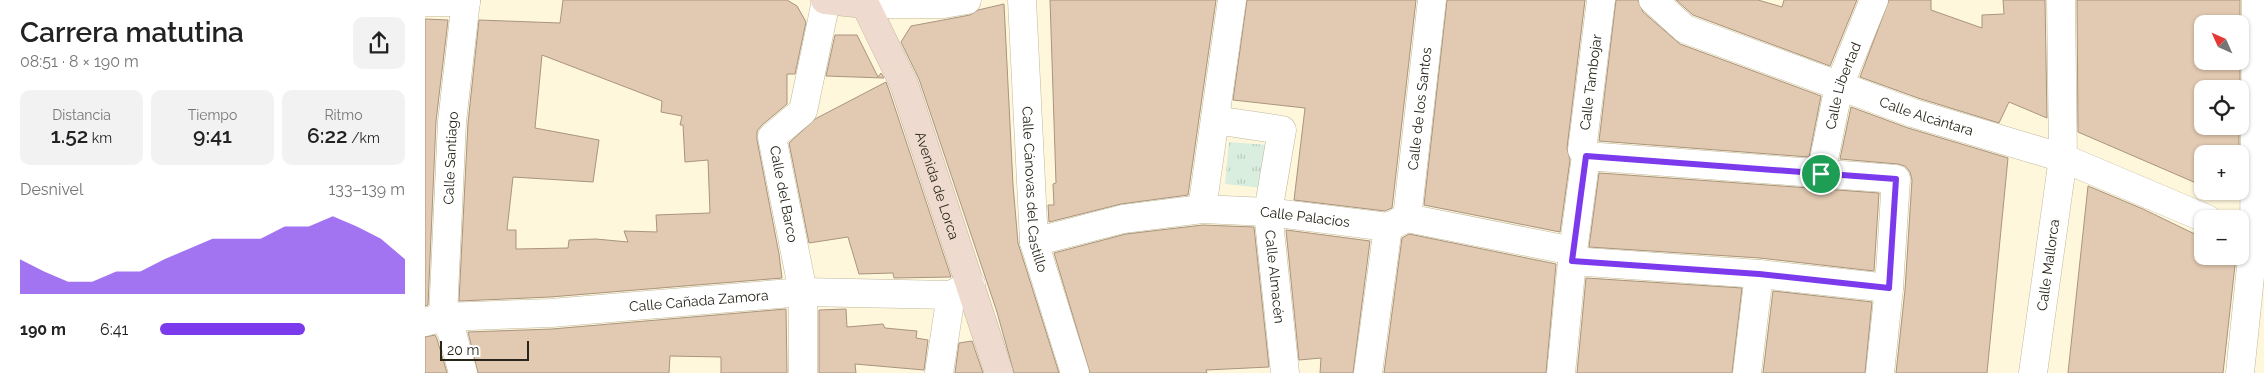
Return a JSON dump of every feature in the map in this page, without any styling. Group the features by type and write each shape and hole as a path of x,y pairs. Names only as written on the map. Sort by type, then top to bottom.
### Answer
{"street":[{"path":"826,0 865,4 951,1"},
{"name":"Calle del Barco","path":"803,373 803,292 772,137 803,111 826,0"},
{"name":"Calle Cánovas del Castillo","path":"1022,0 1034,242 1075,373"},
{"path":"1202,208 1232,0"},
{"name":"Calle de los Santos","path":"1368,373 1398,222 1432,0"},
{"name":"Calle Tambojar","path":"1561,373 1572,256 1586,156 1582,150 1601,0"},
{"name":"Calle Alcántara","path":"1653,0 1685,29 1913,113 2063,158 2194,213"},
{"name":"Calle Libertad","path":"1821,174 1839,86 1874,0"},
{"name":"Calle Mallorca","path":"2033,373 2063,158 2061,0"},
{"path":"2240,373 2253,238 2256,0"},
{"path":"425,2 466,1"},
{"name":"Calle Santiago","path":"434,320 452,122 466,1"},
{"name":"Avenida de Lorca","path":"865,4 904,84 961,289 999,373"},
{"name":"Calle Almacén","path":"1215,120 1282,130 1268,212 1285,373"},
{"path":"1586,156 1896,179 1889,288 1880,373"},
{"name":"Calle Palacios","path":"1034,242 1123,219 1202,208 1398,222 1572,256 1889,288"},
{"path":"1747,373 1759,274"},
{"path":"939,373 961,289"},
{"name":"Calle Cañada Zamora","path":"434,320 551,313 803,292 961,289"},
{"path":"434,320 452,333 463,373"}],"green space":[{"path":"1229,142 1268,145 1263,188 1225,184"}],"building":[{"path":"563,0 787,0 797,6 806,22 795,74 787,74 787,104 757,131 757,140 782,278 550,297 459,301 468,123 479,20 560,23","holes":["542,55 662,101 661,112 682,116 680,125 683,125 685,162 708,160 710,213 656,215 657,232 624,231 628,242 596,239 569,240 568,248 516,249 516,230 507,230 513,177 593,182 599,140 535,128"]},
{"path":"1050,0 1216,0 1188,195 1121,204 1049,222 1048,205 1054,205 1053,184 1056,183"},
{"path":"1247,0 1416,0 1392,208 1385,211 1294,200 1305,108 1233,100"},
{"path":"1447,0 1585,0 1567,148 1570,160 1560,232 1424,205"},
{"path":"1616,0 1638,0 1643,12 1680,44 1821,96 1809,157 1599,141"},
{"path":"1676,0 1758,0 1782,7 1784,0 1857,0 1830,66 1693,15"},
{"path":"1889,0 1931,0 1931,10 1982,28 1982,15 2004,14 2003,0 2045,0 2047,118 2009,102 1999,123 1918,98 1860,77"},
{"path":"2077,0 2240,0 2240,15 2194,15 2194,70 2240,70 2240,80 2194,80 2194,135 2239,135 2239,145 2194,145 2194,182 2078,132"},
{"path":"1004,4 1013,185 1018,243 1059,373 1014,373 997,312 919,79 901,42 911,26 970,15 978,10"},
{"path":"425,19 448,20 436,121 428,305 425,306"},
{"path":"835,35 857,35 878,77 881,73 884,78 826,76"},
{"path":"886,82 951,277 894,278 893,273 859,274 848,237 809,243 789,143 815,119"},
{"path":"1851,107 1908,128 2008,158 1987,373 1896,373 1905,290 1912,180 1910,172 1905,166 1840,159"},
{"path":"1599,173 1879,193 1874,271 1760,258 1589,247"},
{"path":"2088,186 2143,209 2194,234 2194,265 2235,265 2223,373 2068,373"},
{"path":"1203,225 1254,227 1269,367 1206,370 1207,373 1090,373 1054,253 1126,234"},
{"path":"1286,230 1370,241 1353,373 1320,373 1321,358 1299,360"},
{"path":"1409,234 1556,264 1546,373 1384,373 1402,238"},
{"path":"1586,278 1742,288 1732,373 1577,373"},
{"path":"1773,291 1872,302 1865,373 1763,373"},
{"path":"786,309 787,373 721,373 721,357 670,356 669,373 478,373 468,332 552,329"},
{"path":"846,309 847,327 883,324 885,328 917,331 916,338 928,340 924,370 855,364 856,373 819,373 819,310"},
{"path":"435,335 447,373 425,373 425,337"},
{"path":"972,341 983,373 955,373 959,343"}],"route":[{"path":"1586,156 1821,174 1896,179 1889,288 1759,274 1572,261 1586,156"}]}
